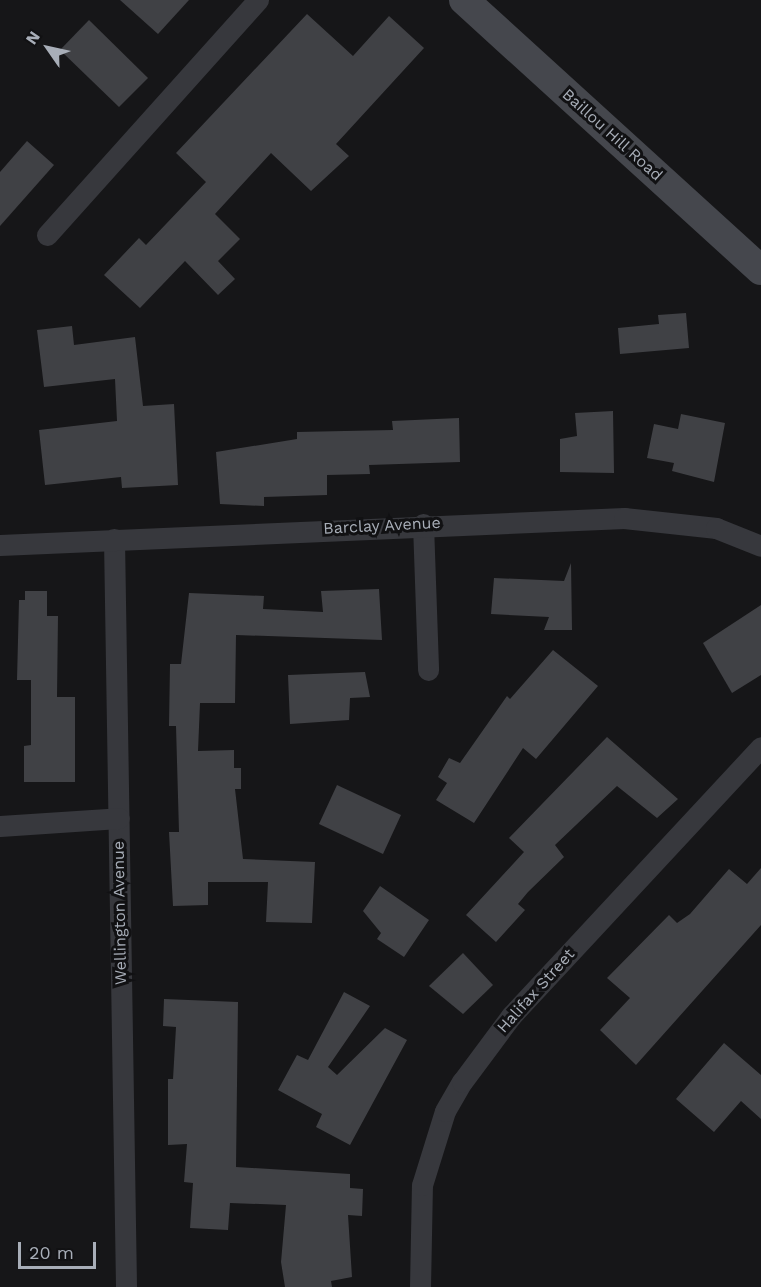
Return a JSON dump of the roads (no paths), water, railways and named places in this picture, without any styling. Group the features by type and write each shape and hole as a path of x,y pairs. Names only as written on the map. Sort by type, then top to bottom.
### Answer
{"main road":[{"name":"Baillou Hill Road","path":"464,0 761,270"}],"street":[{"path":"47,235 258,0"},
{"name":"Barclay Avenue","path":"0,545 423,524 664,520 716,528 761,546"},
{"path":"423,524 429,670"},
{"name":"Wellington Avenue","path":"114,539 126,1287"},
{"name":"Halifax Street","path":"420,1287 422,1185 445,1111 462,1082 511,1016 761,747"},
{"path":"0,826 119,819"}]}
